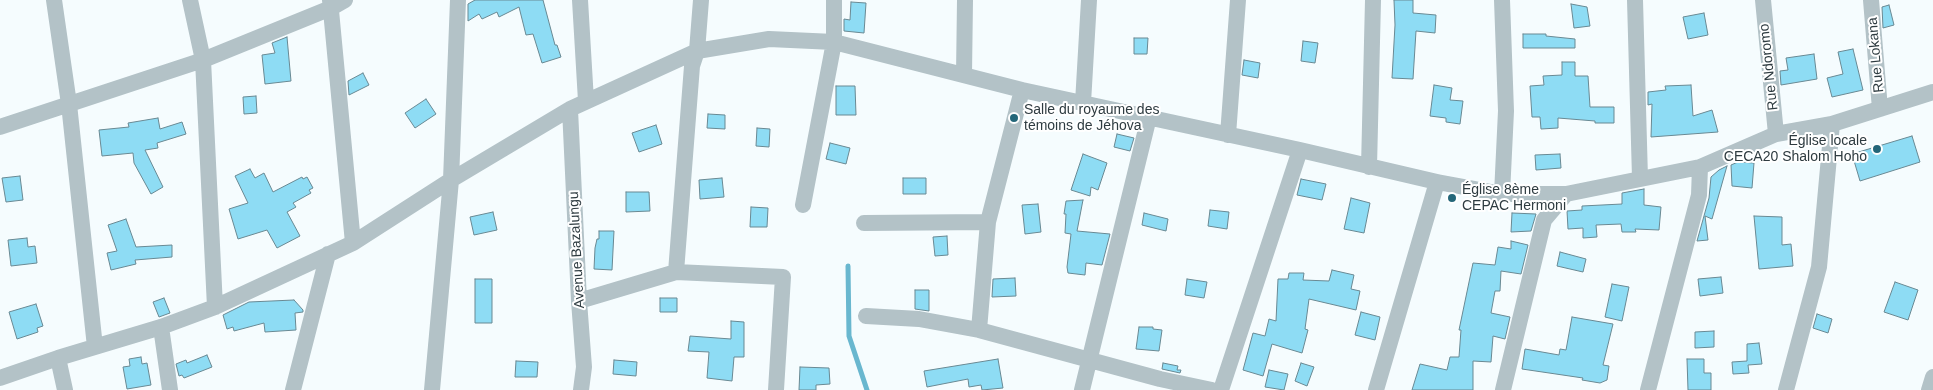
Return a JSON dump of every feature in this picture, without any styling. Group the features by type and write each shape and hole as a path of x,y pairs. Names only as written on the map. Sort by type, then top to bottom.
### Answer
{"street":[{"path":"54,0 69,104 96,348"},
{"path":"190,0 202,60 215,307"},
{"path":"432,390 451,180 458,0"},
{"path":"580,0 586,101"},
{"path":"676,272 692,66 697,51 701,0"},
{"path":"804,205 834,42 834,0"},
{"path":"964,75 965,0"},
{"path":"1082,103 1089,0"},
{"path":"1228,135 1238,0"},
{"path":"1369,167 1373,0"},
{"path":"1502,0 1506,111 1502,194"},
{"path":"1635,0 1640,178"},
{"name":"Rue Ndoromo","path":"1763,0 1776,134"},
{"name":"Rue Lokana","path":"1871,0 1880,109"},
{"path":"0,127 202,60 335,3 352,243"},
{"path":"0,378 58,358 161,327 215,307 352,243 451,180 586,101 697,51 769,39 834,42 1022,90 1300,150 1437,182 1502,194 1566,194 1700,167 1776,134 1832,124 1933,92"},
{"path":"979,330 988,222 1022,90"},
{"name":"Avenue Bazalungu","path":"570,109 584,367 581,390"},
{"path":"1082,390 1149,117"},
{"path":"1786,390 1819,267 1832,124"},
{"path":"1221,390 1300,150"},
{"path":"1648,390 1698,195 1700,167"},
{"path":"1376,390 1437,182"},
{"path":"1503,390 1544,220 1566,194"},
{"path":"864,223 988,222"},
{"path":"292,390 328,254"},
{"path":"579,301 676,272 784,277 776,390"},
{"path":"866,316 919,319 979,330 1160,380 1212,390"},
{"path":"161,327 170,390"},
{"path":"58,358 65,390"},
{"path":"1929,390 1933,377"}],"building":[{"path":"475,0 543,0 555,45 557,45 561,57 542,63 533,34 526,35 519,7 499,17 497,12 482,19 479,14 468,21 468,4"},
{"path":"1394,0 1413,0 1413,13 1436,15 1435,33 1416,31 1413,79 1392,78 1395,25"},
{"path":"851,2 866,3 864,33 844,31 844,19 850,20"},
{"path":"1571,4 1587,7 1590,26 1574,28"},
{"path":"1889,5 1894,25 1883,28 1882,7"},
{"path":"1704,13 1708,35 1688,39 1683,17"},
{"path":"1523,34 1546,34 1546,36 1575,39 1575,48 1523,48"},
{"path":"287,37 291,81 265,84 262,55 275,53 272,43"},
{"path":"1134,38 1148,38 1147,54 1134,54"},
{"path":"1303,41 1318,43 1315,63 1301,61"},
{"path":"1853,49 1863,90 1832,97 1827,78 1843,74 1838,52"},
{"path":"1814,54 1817,79 1781,85 1780,71 1788,70 1786,58"},
{"path":"1244,60 1260,63 1258,78 1242,75"},
{"path":"1562,62 1575,62 1575,76 1588,76 1590,107 1614,107 1614,123 1595,123 1595,121 1558,118 1558,128 1541,129 1540,117 1532,117 1530,86 1544,85 1543,76 1562,75"},
{"path":"363,73 369,85 349,95 348,81"},
{"path":"1434,85 1452,88 1450,100 1463,101 1460,124 1446,122 1446,118 1430,116"},
{"path":"1691,85 1693,116 1712,110 1718,132 1651,137 1652,104 1648,105 1648,92 1666,90 1665,86"},
{"path":"836,86 855,86 856,115 836,115"},
{"path":"256,96 257,113 244,114 243,97"},
{"path":"426,99 436,114 415,128 405,113"},
{"path":"708,114 725,115 725,129 707,128"},
{"path":"158,118 160,129 182,122 186,134 157,143 158,148 145,150 163,187 151,194 134,163 133,153 102,156 99,130 129,127 128,123"},
{"path":"656,125 662,144 639,152 632,133"},
{"path":"757,128 770,129 769,147 756,146"},
{"path":"1117,134 1134,138 1130,151 1114,147"},
{"path":"1912,136 1920,162 1860,181 1852,154"},
{"path":"830,143 850,148 846,164 826,159"},
{"path":"1083,154 1107,163 1098,190 1091,187 1090,196 1071,190"},
{"path":"1560,154 1561,168 1536,170 1535,155"},
{"path":"1738,162 1754,163 1752,188 1732,186 1731,165"},
{"path":"1727,166 1712,219 1705,216 1708,240 1697,241 1709,198 1711,177"},
{"path":"250,169 255,178 264,173 273,192 302,177 303,179 307,177 313,188 309,190 311,193 293,203 296,207 287,212 300,236 277,248 267,230 238,239 229,209 248,203 235,176"},
{"path":"20,176 23,200 6,202 2,178"},
{"path":"722,178 724,197 700,199 699,180"},
{"path":"903,178 926,178 926,194 903,194"},
{"path":"1301,179 1326,184 1322,200 1297,195"},
{"path":"1644,189 1644,205 1661,207 1659,230 1635,229 1636,232 1622,232 1621,224 1596,225 1597,237 1583,238 1583,228 1568,229 1567,211 1582,210 1582,206 1622,204 1622,193"},
{"path":"626,192 649,192 650,211 626,212"},
{"path":"1351,198 1370,203 1364,233 1344,229"},
{"path":"1083,200 1077,231 1110,234 1102,265 1086,263 1085,275 1068,273 1071,234 1065,233 1066,214 1064,214 1066,201"},
{"path":"1038,204 1041,232 1025,234 1022,205"},
{"path":"751,207 768,208 767,227 750,227"},
{"path":"1210,210 1229,212 1227,229 1208,226"},
{"path":"493,212 497,230 474,235 470,217"},
{"path":"1144,213 1168,219 1166,231 1142,225"},
{"path":"1512,213 1536,214 1531,231 1511,232"},
{"path":"1754,216 1782,217 1782,245 1791,244 1793,266 1759,269"},
{"path":"126,219 136,247 172,245 172,257 135,260 136,264 111,270 107,253 117,251 108,225"},
{"path":"599,231 614,231 612,270 594,269 595,248 597,239 599,239"},
{"path":"947,236 948,255 935,256 933,237"},
{"path":"27,238 28,247 35,246 37,263 11,266 8,240"},
{"path":"1511,241 1528,245 1521,274 1501,271 1500,291 1495,291 1491,313 1510,317 1505,339 1493,336 1491,362 1473,361 1473,390 1412,390 1420,364 1447,370 1450,357 1459,357 1461,330 1459,330 1473,263 1495,265 1498,247 1511,249"},
{"path":"1560,252 1586,259 1583,272 1557,266"},
{"path":"1332,270 1354,275 1351,289 1360,291 1356,310 1309,299 1305,329 1308,330 1302,353 1272,344 1263,376 1243,370 1253,333 1265,336 1269,319 1276,321 1278,279 1288,279 1289,273 1304,273 1303,280 1329,281"},
{"path":"1721,277 1723,293 1700,296 1698,279"},
{"path":"1015,278 1016,296 992,297 993,279"},
{"path":"475,279 492,279 492,323 475,323"},
{"path":"1187,279 1207,282 1204,298 1185,295"},
{"path":"1895,282 1918,290 1908,320 1884,312"},
{"path":"1612,284 1629,287 1622,321 1605,317"},
{"path":"915,290 929,290 929,311 915,309"},
{"path":"164,298 170,313 159,317 153,302"},
{"path":"660,298 677,298 677,312 660,312"},
{"path":"294,300 303,310 303,312 295,313 296,330 265,332 264,323 234,331 233,327 227,329 223,315 249,302"},
{"path":"36,304 43,326 37,328 38,332 17,339 9,312"},
{"path":"1361,312 1380,317 1375,340 1355,335"},
{"path":"1817,314 1832,319 1828,333 1813,328"},
{"path":"1572,317 1613,324 1603,365 1609,366 1607,380 1600,383 1582,380 1583,378 1522,369 1525,349 1559,355 1560,349 1566,350"},
{"path":"731,321 744,322 744,357 734,357 732,381 707,378 709,352 688,351 690,336 731,339"},
{"path":"1139,327 1153,327 1153,329 1162,330 1159,351 1136,349"},
{"path":"1714,331 1714,347 1695,348 1695,332"},
{"path":"1759,343 1762,364 1748,365 1749,373 1733,374 1732,362 1747,361 1747,344"},
{"path":"207,355 212,367 184,378 182,375 179,376 176,364 186,360 187,363"},
{"path":"141,357 142,364 147,363 151,385 127,389 123,367 130,366 129,359"},
{"path":"998,359 1003,388 982,390 981,385 969,387 968,379 927,387 924,371"},
{"path":"1687,359 1704,359 1704,373 1711,373 1711,390 1688,390"},
{"path":"614,360 637,362 636,376 613,374"},
{"path":"516,361 538,362 537,377 515,377"},
{"path":"1163,363 1178,366 1177,370 1181,370 1180,373 1162,369"},
{"path":"1301,363 1314,367 1307,386 1295,381"},
{"path":"800,367 829,368 830,384 816,385 816,390 799,390"},
{"path":"1269,370 1288,374 1284,390 1265,387"}],"waterway":[{"path":"848,266 849,336 867,390"}],"place":[{"name":"Salle du royaume des témoins de Jéhova","path":"1014,118"},
{"name":"Église locale CECA20 Shalom Hoho","path":"1877,149"},
{"name":"Église 8ème CEPAC Hermoni","path":"1452,198"}]}
